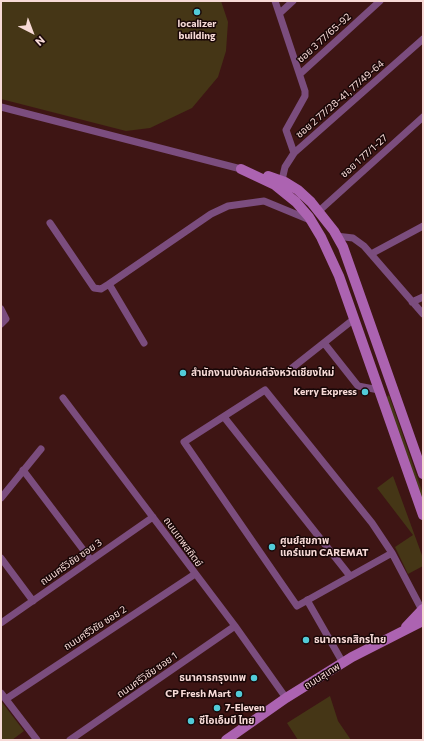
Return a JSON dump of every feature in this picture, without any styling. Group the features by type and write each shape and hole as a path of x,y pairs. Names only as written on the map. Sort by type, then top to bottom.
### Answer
{"street":[{"path":"275,1 305,91 305,96 286,130 294,153"},
{"path":"280,13 293,1"},
{"name":"ซอย 3 77/65-92","path":"300,74 380,1"},
{"name":"ซอย 2 77/28-41, 77/49-64","path":"282,180 285,167 294,153 423,39"},
{"path":"1,107 282,180 298,190 319,211 335,233 348,261 423,473"},
{"name":"ซอย 1 77/1-27","path":"319,211 423,117"},
{"path":"241,169 275,185 296,202 321,237 339,276 423,515"},
{"path":"50,223 94,288 101,289 211,214 228,206 264,201 310,220"},
{"path":"370,254 423,226"},
{"path":"321,237 335,233 353,238 370,254 423,314"},
{"path":"109,284 144,343"},
{"path":"412,302 423,297"},
{"path":"1,309 4,322"},
{"path":"292,368 354,319"},
{"path":"324,342 358,386 379,390"},
{"path":"392,553 297,606 184,442 265,390 372,523 392,553 422,609 402,632"},
{"name":"ถนนเทพสถิตย์","path":"63,398 235,626 286,698"},
{"path":"224,417 350,576"},
{"path":"1,498 40,449"},
{"path":"23,470 91,560"},
{"name":"ถนนศรีวิชัย ซอย 3","path":"1,623 153,517"},
{"path":"1,558 33,601"},
{"name":"ถนนศรีวิชัย ซอย 2","path":"3,696 195,574"},
{"path":"307,600 343,663"},
{"name":"ถนนสุเทพ","path":"226,740 286,698 343,663 423,621"},
{"name":"ถนนศรีวิชัย ซอย 1","path":"70,740 235,626"},
{"path":"402,632 423,629"},
{"path":"3,696 37,740"}],"shaded area":[{"path":"1,1 221,1 228,22 226,51 218,77 192,108 150,128 126,131 1,99"},
{"path":"389,395 423,494 423,504 386,398"},
{"path":"393,476 423,558 423,566 408,574 395,547 413,535 377,488"},
{"path":"330,696 338,721 351,740 298,740 287,723"},
{"path":"1,701 24,731 12,740 1,740"}],"place":[{"name":"localizer building","path":"197,12"},
{"name":"สำนักงานบังคับคดีจังหวัดเชียงใหม่","path":"183,373"},
{"name":"Kerry Express","path":"365,392"},
{"name":"ศูนย์สุขภาพ แคร์แมท CAREMAT","path":"272,547"},
{"name":"ธนาคารกสิกรไทย","path":"306,640"},
{"name":"ธนาคารกรุงเทพ","path":"254,678"},
{"name":"CP Fresh Mart","path":"239,694"},
{"name":"7-Eleven","path":"217,708"},
{"name":"ซีไอเอ็มบี ไทย","path":"191,721"}]}
